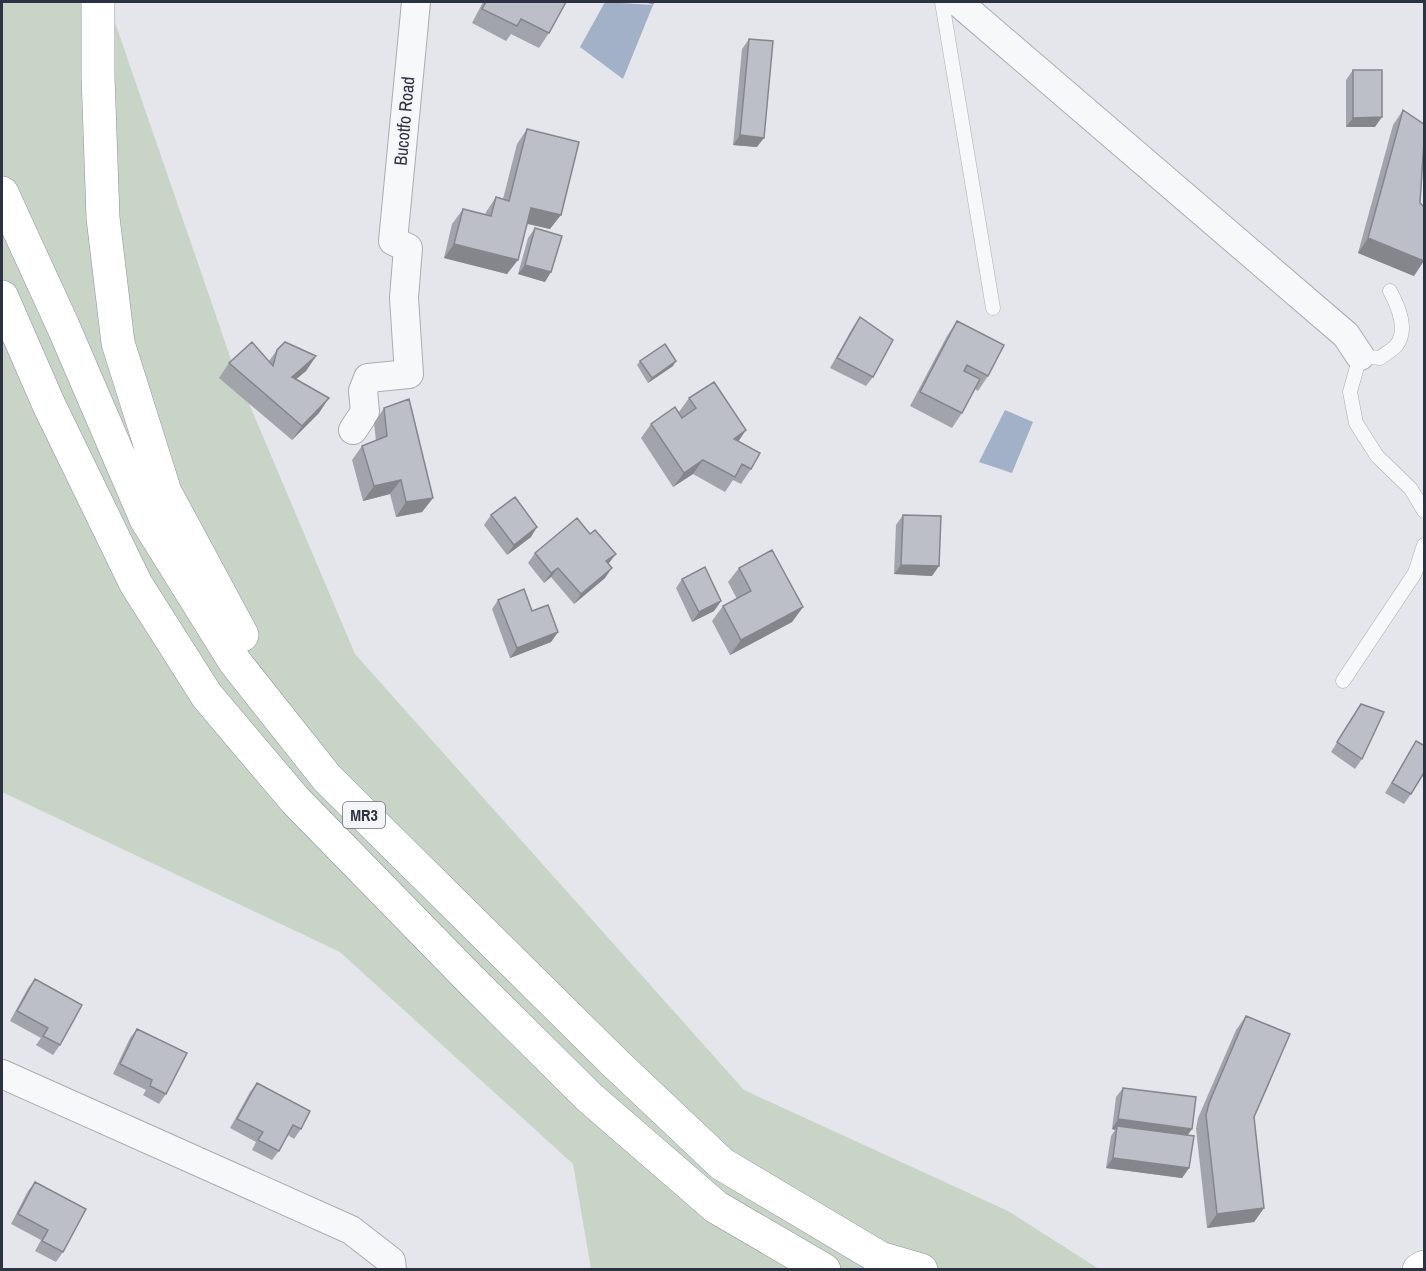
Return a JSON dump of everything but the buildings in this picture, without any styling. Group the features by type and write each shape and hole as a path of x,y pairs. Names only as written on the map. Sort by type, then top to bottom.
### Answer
{"highway":[{"path":"98,2 103,218 118,343 165,492 243,638 462,913"},
{"name":"MR3","path":"2,193 63,326 146,519 235,662 327,778 615,1063 722,1164 880,1258 921,1269"},
{"name":"MR3","path":"2,297 49,405 136,584 215,705 295,800 589,1097 716,1207 824,1269"},
{"path":"1419,1269 1425,1267"}],"street":[{"name":"Bucotfo Road","path":"353,430 365,412 363,391 368,378 409,374 404,298 408,248 393,241 416,2"},
{"path":"958,2 1346,335 1360,356"},
{"path":"2,1074 351,1230 391,1261 392,1269"}],"lane":[{"path":"942,2 993,308"},
{"path":"1390,291 1398,307 1402,328 1396,345 1380,357 1360,356 1350,392 1356,423 1377,456 1411,489 1425,511"},
{"path":"1343,681 1415,573 1425,544"}],"green space":[{"path":"2,2 108,2 234,368 355,654 744,1090 1008,1211 1099,1269 591,1269 573,1164 340,952 2,792"}],"water":[{"path":"605,2 653,5 623,79 580,47"},
{"path":"1005,410 1033,422 1012,473 979,462"}]}
